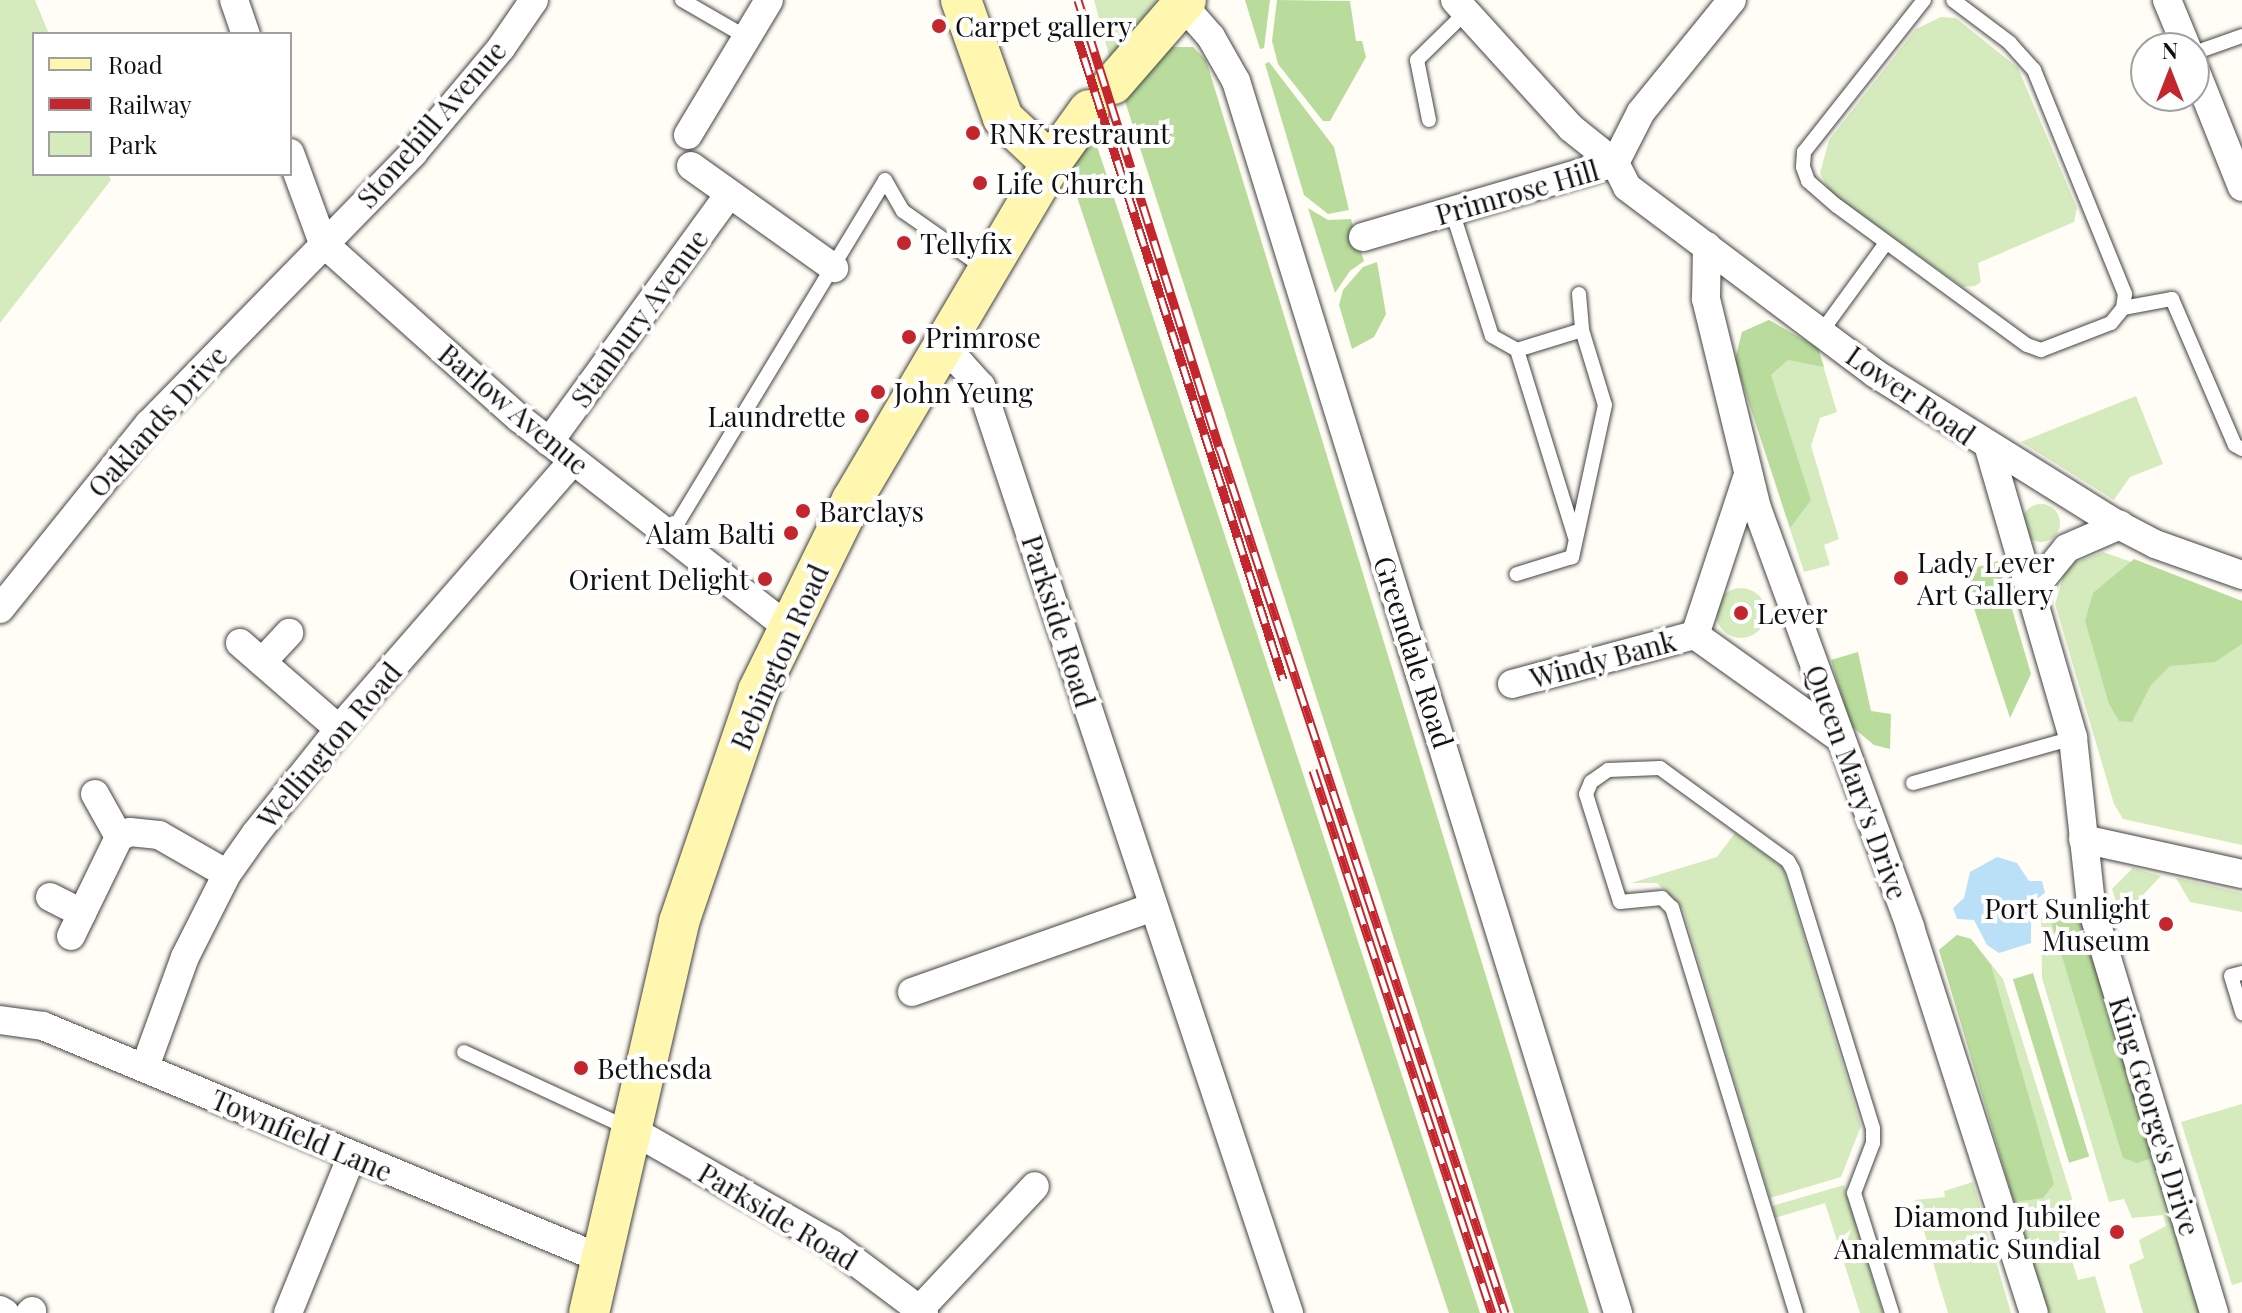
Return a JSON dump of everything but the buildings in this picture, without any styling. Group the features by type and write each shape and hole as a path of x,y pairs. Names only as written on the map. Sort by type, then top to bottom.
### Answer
{"main road":[{"path":"961,0 1003,118 1051,163"},
{"name":"Bebington Road","path":"589,1313 679,922 758,691 787,627 852,500 1051,163 1101,97 1184,2"}],"street":[{"path":"234,0 245,32"},
{"name":"Stonehill Avenue","path":"323,243 413,153 534,0"},
{"path":"688,135 769,0"},
{"name":"Primrose Hill","path":"1363,237 1615,163 1641,112 1732,0"},
{"path":"2167,0 2180,32"},
{"name":"Greendale Road","path":"1184,2 1211,37 1236,81 1618,1313"},
{"name":"Lower Road","path":"1458,3 1571,128 1615,163 1627,187 1876,374 1989,448 2120,525 2155,544 2242,575"},
{"path":"2210,107 2242,187"},
{"name":"Barlow Avenue","path":"292,158 323,243 549,442 787,627"},
{"path":"691,166 834,268"},
{"name":"Stanbury Avenue","path":"549,442 729,194"},
{"name":"Oaklands Drive","path":"0,609 149,424 323,243"},
{"name":"Queen Mary's Drive","path":"1707,246 1706,299 1748,475 1910,927 2034,1313"},
{"name":"Parkside Road","path":"940,351 981,386 1289,1313"},
{"name":"King George's Drive","path":"1989,448 2073,738 2091,905 2214,1313"},
{"name":"Wellington Road","path":"145,1067 185,957 227,874 339,729 573,461"},
{"name":"Windy Bank","path":"1695,635 1748,475"},
{"path":"2032,591 2067,548 2120,525"},
{"path":"262,662 289,633"},
{"name":"Windy Bank","path":"1512,684 1695,635"},
{"name":"Windy Bank","path":"1695,635 1841,739"},
{"path":"240,643 339,729"},
{"path":"95,794 119,837"},
{"path":"50,897 76,925 119,837 130,832 159,835 227,874"},
{"path":"2083,839 2242,874"},
{"path":"912,992 1154,907"},
{"name":"Townfield Lane","path":"0,1020 43,1026 145,1067 351,1158 602,1259"},
{"name":"Parkside Road","path":"632,1130 832,1244 922,1311 1035,1186"},
{"path":"288,1313 351,1158"},
{"path":"0,1310 22,1312"}],"lane":[{"path":"682,0 746,37"},
{"path":"1924,0 1804,152 1808,181 1886,243 2027,345 2041,350 2111,323 2123,308 2125,294 2034,70 2010,43 1953,0"},
{"path":"1429,120 1417,60 1458,3"},
{"path":"2210,47 2242,36"},
{"path":"669,537 885,180 903,211 987,271"},
{"path":"1452,211 1492,336 1517,350 1576,541"},
{"path":"1822,331 1886,243"},
{"path":"1517,574 1572,557 1576,541 1605,405 1582,330 1579,294"},
{"path":"2123,308 2172,299 2235,445 2242,449"},
{"path":"1517,350 1582,330"},
{"path":"1913,783 2073,738"},
{"path":"1796,1313 1672,908 1662,898 1620,902 1586,794 1591,782 1608,770 1660,768 1788,861 1873,1128 1873,1143 1854,1193 1892,1313"},
{"path":"2242,973 2231,976 2242,1013"},
{"path":"464,1052 632,1130"}],"green space":[{"path":"0,0 35,0 48,32 32,32 32,176 109,176 111,180 0,323"},
{"path":"1094,0 1158,0 1110,59"},
{"path":"1245,0 1270,0 1264,48 1260,49"},
{"path":"1277,0 1350,1 1356,41 1362,41 1366,57 1330,121 1323,121 1278,64 1272,41"},
{"path":"1941,17 1956,18 2018,68 2077,208 2074,222 1978,263 1981,282 1975,286 1963,287 1830,192 1820,173 1829,140 1916,29"},
{"path":"1170,47 1193,47 1206,60 1589,1313 1514,1313 1124,98"},
{"path":"1269,62 1334,147 1349,210 1328,214 1304,195 1265,64"},
{"path":"1094,137 1480,1313 1449,1313 1070,176 1074,161"},
{"path":"1308,208 1328,220 1351,219 1364,261 1350,271 1335,293"},
{"path":"1377,262 1386,314 1374,337 1352,349 1339,305 1343,290 1363,267"},
{"path":"1769,320 1818,348 1837,412 1820,418 1811,446 1839,539 1824,545 1830,565 1804,572 1735,360 1742,332"},
{"path":"1769,320 1818,348 1824,367 1788,360 1771,375 1811,500 1790,528 1735,360 1742,332"},
{"path":"2136,396 2163,464 2130,477 2114,500 2021,442"},
{"path":"2041,504 2055,509 2060,523 2055,537 2041,542 2027,537 2022,523 2027,509"},
{"path":"2103,552 2242,601 2242,845 2123,819 2114,804 2055,604 2064,574 2074,563"},
{"path":"2134,559 2242,601 2242,644 2215,662 2170,666 2151,685 2132,722 2119,721 2109,704 2085,621 2093,593"},
{"path":"1998,561 2031,674 2010,718 1967,587 1971,585 1967,570"},
{"path":"1741,588 1759,595 1766,613 1759,631 1741,638 1723,631 1716,613 1723,595"},
{"path":"1858,652 1871,711 1891,714 1890,749 1874,745 1850,725 1831,660"},
{"path":"1735,833 1783,868 1861,1126 1841,1177 1770,1198 1683,909 1657,883 1631,883 1717,857"},
{"path":"2133,868 2161,876 2121,918 2112,889"},
{"path":"2176,878 2242,893 2242,912 2190,902"},
{"path":"2055,905 2082,913 2204,1313 2143,1313 2129,1265 2144,1258 2139,1240 2166,1226 2163,1215 2132,1218 2124,1199 2109,1202 2042,978 2041,912"},
{"path":"2055,905 2082,913 2156,1157 2137,1163 2123,1158 2047,907"},
{"path":"1957,935 1971,939 2003,979 2076,1211 2061,1216 2067,1237 2038,1252 2042,1263 2072,1261 2078,1280 2095,1276 2106,1313 2048,1313 1939,950"},
{"path":"1957,935 1971,939 1991,965 2054,1184 2043,1198 2014,1202 1939,950"},
{"path":"2033,973 2089,1157 2069,1163 2013,979"},
{"path":"2242,1104 2242,1282 2232,1285 2181,1122"},
{"path":"1973,1182 2011,1313 1948,1313 1939,1283 1915,1200 1945,1197 1944,1191"},
{"path":"1844,1185 1883,1313 1860,1313 1825,1203 1775,1218 1772,1206"}],"water":[{"path":"1997,857 2017,863 2029,881 2042,881 2045,893 2031,903 2031,943 1999,953 1987,945 1974,920 1957,919 1953,908 1964,898 1970,872"}],"railway":[{"path":"1078,0 1220,449 1505,1313"},
{"path":"1073,23 1283,679"},
{"path":"1313,770 1492,1313"}],"place":[{"name":"Carpet gallery","path":"939,26"},
{"name":"RNK restraunt","path":"973,133"},
{"name":"Life Church","path":"980,183"},
{"name":"Tellyfix","path":"904,243"},
{"name":"Primrose","path":"909,337"},
{"name":"John Yeung","path":"878,392"},
{"name":"Laundrette","path":"862,416"},
{"name":"Barclays","path":"803,511"},
{"name":"Alam Balti","path":"791,533"},
{"name":"Lady Lever Art Gallery","path":"1901,578"},
{"name":"Orient Delight","path":"765,579"},
{"name":"Lever","path":"1741,613"},
{"name":"Port Sunlight Museum","path":"2166,924"},
{"name":"Bethesda","path":"581,1068"},
{"name":"Diamond Jubilee Analemmatic Sundial","path":"2117,1232"}]}
